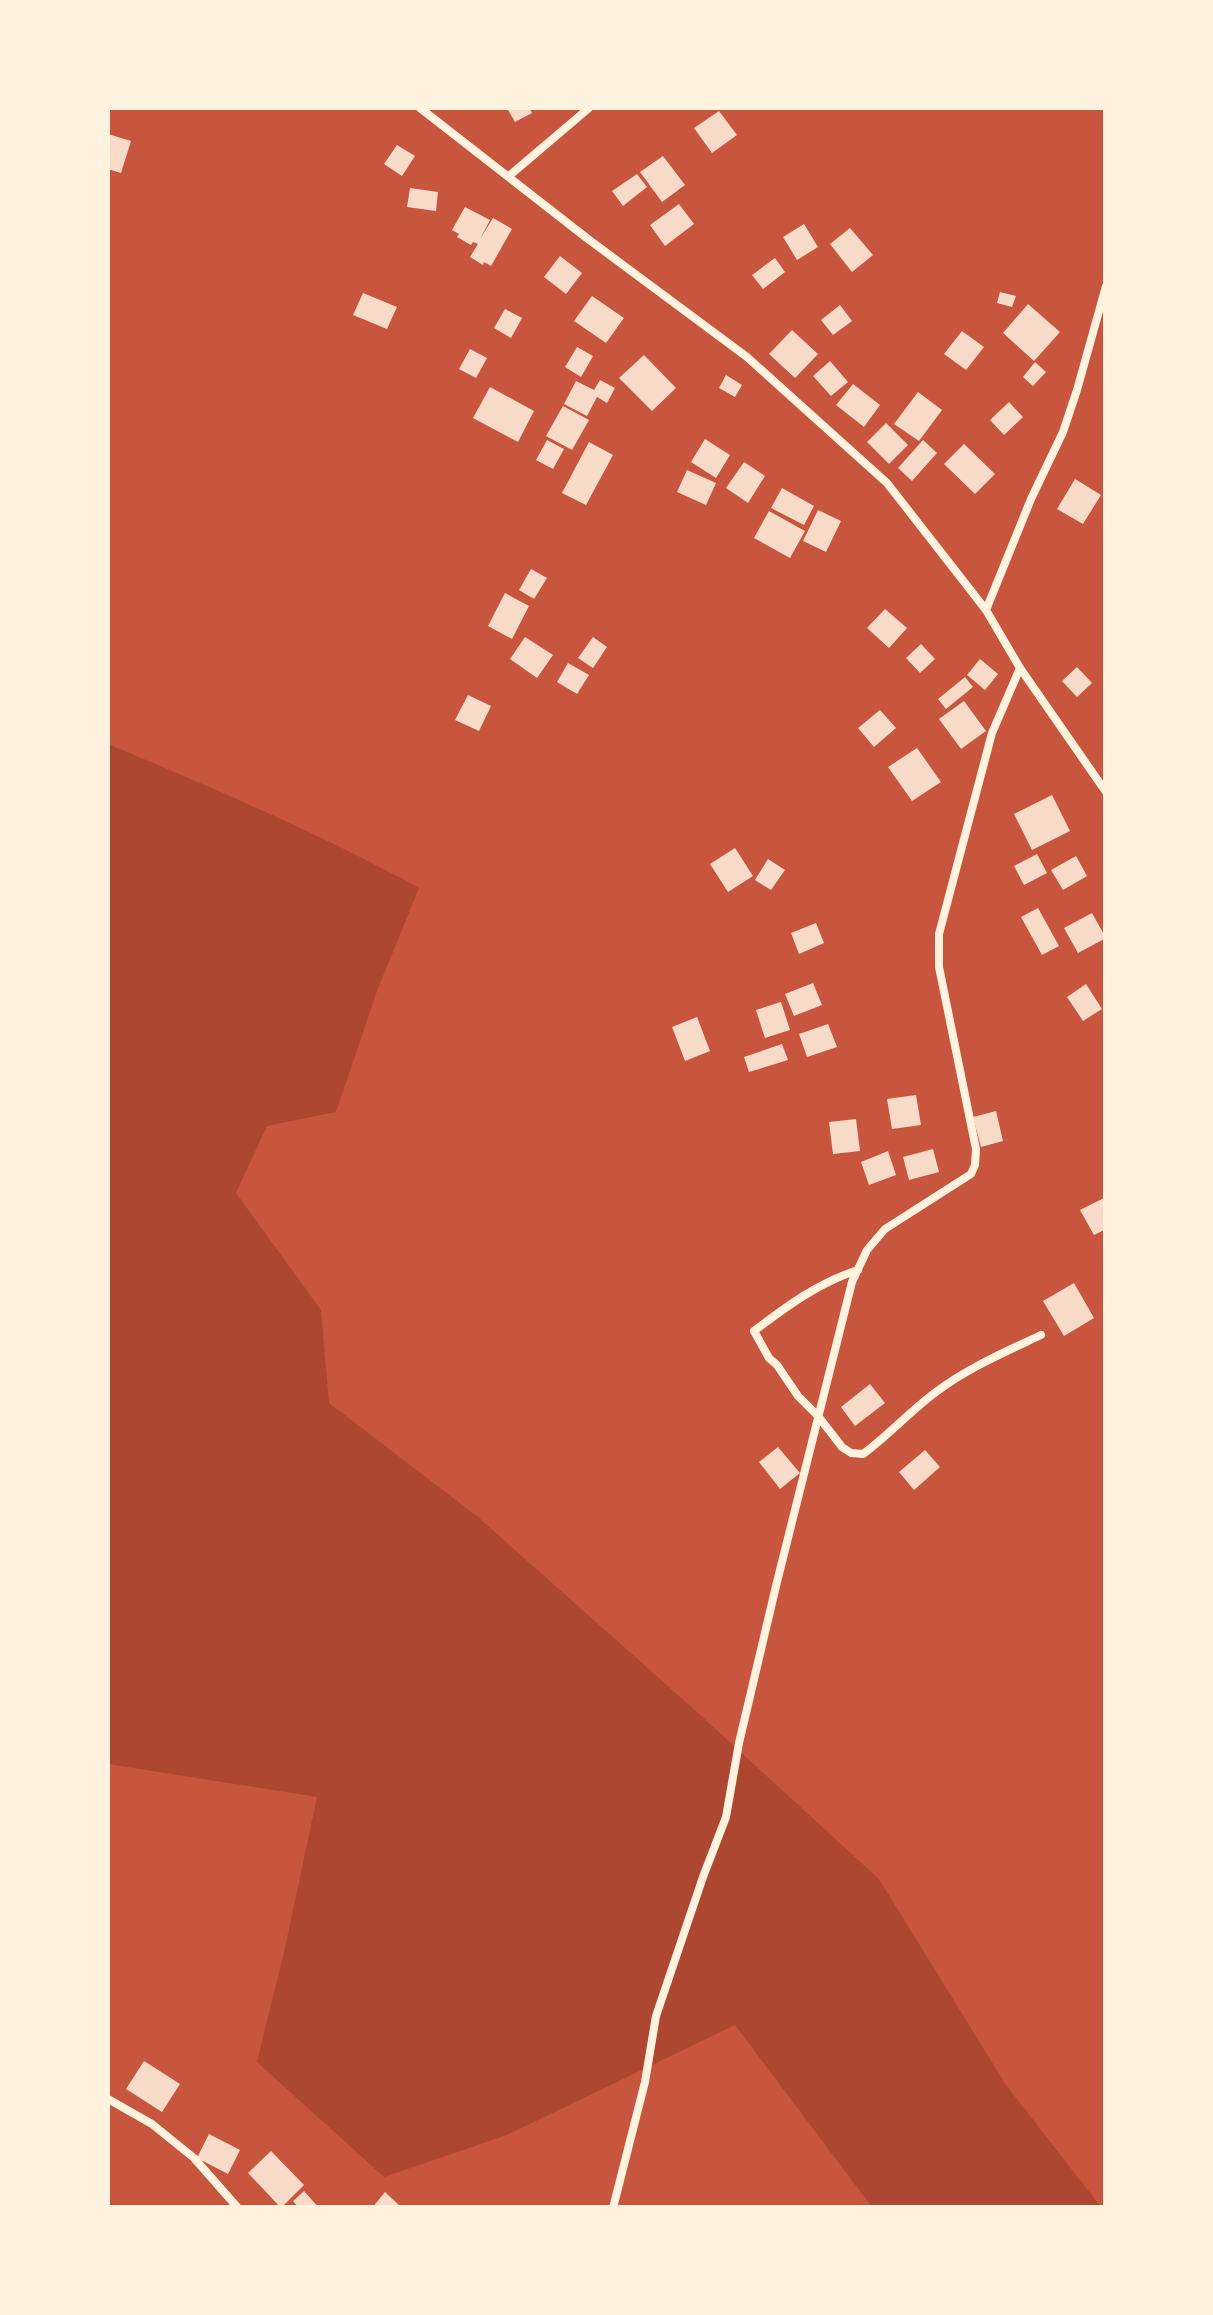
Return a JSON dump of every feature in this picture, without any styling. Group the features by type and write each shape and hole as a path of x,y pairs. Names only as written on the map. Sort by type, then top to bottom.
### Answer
{"street":[{"path":"420,108 747,357 886,483 986,610 1020,668 1106,792"},
{"path":"508,176 589,108"},
{"path":"986,610 1063,432 1106,286"},
{"path":"613,2208 645,2082 656,2016 726,1817 739,1743 852,1282 867,1250 885,1228 971,1174 975,1165 976,1149 938,967 940,934 992,733 1020,668"},
{"path":"858,1270 809,1290 754,1331 768,1358 798,1396 851,1453 862,1454 884,1439 935,1392 982,1362 1041,1336"},
{"path":"108,2099 152,2124 194,2158 238,2208"}],"shaded area":[{"path":"108,744 304,830 419,888 377,991 336,1112 267,1126 236,1193 321,1310 329,1403 478,1517 879,1879 1006,2085 1101,2207 872,2207 735,2025 507,2135 384,2177 257,2062 317,1797 108,1764"}],"building":[{"path":"507,108 529,108 532,113 515,122"},
{"path":"719,111 737,135 712,153 694,128"},
{"path":"108,134 131,141 121,173 108,169"},
{"path":"397,145 415,156 402,176 384,164"},
{"path":"663,156 685,185 662,202 640,172"},
{"path":"637,174 647,187 623,206 612,191"},
{"path":"410,188 438,192 436,211 407,207"},
{"path":"679,204 694,224 665,246 650,225"},
{"path":"465,207 490,220 480,239 493,218 512,229 491,266 470,257 478,244 471,245 452,230"},
{"path":"804,224 818,247 797,260 783,237"},
{"path":"850,228 873,255 852,272 830,244"},
{"path":"560,256 582,273 566,294 544,277"},
{"path":"775,258 785,272 763,289 752,275"},
{"path":"1000,292 1016,296 1012,307 997,303"},
{"path":"363,293 397,307 387,329 353,315"},
{"path":"592,296 624,318 606,343 574,321"},
{"path":"1028,304 1060,332 1034,361 1003,333"},
{"path":"840,305 852,321 833,335 821,320"},
{"path":"505,309 522,318 511,338 494,328"},
{"path":"792,330 818,354 795,378 769,354"},
{"path":"962,331 984,347 966,370 944,354"},
{"path":"577,347 593,356 581,377 565,367"},
{"path":"470,349 487,358 476,378 459,369"},
{"path":"644,355 676,388 652,411 619,378"},
{"path":"830,361 848,382 831,396 813,376"},
{"path":"1035,362 1046,372 1033,386 1023,377"},
{"path":"726,375 742,385 735,397 719,388"},
{"path":"600,380 615,388 607,403 597,397 587,416 564,404 576,381 594,390"},
{"path":"853,384 880,405 864,427 836,405"},
{"path":"490,387 534,411 518,442 473,418"},
{"path":"918,392 942,410 919,441 894,424"},
{"path":"1009,402 1023,417 1004,435 990,420"},
{"path":"563,406 589,420 572,450 546,436"},
{"path":"886,423 908,445 889,464 867,442"},
{"path":"705,439 730,455 716,478 691,462"},
{"path":"547,440 564,449 553,469 536,460"},
{"path":"923,440 937,453 912,481 898,468"},
{"path":"589,442 613,455 586,505 562,493"},
{"path":"964,444 995,474 975,494 944,464"},
{"path":"744,462 765,476 748,503 726,488"},
{"path":"687,470 716,483 706,505 677,492"},
{"path":"1075,479 1101,495 1083,524 1057,509"},
{"path":"782,488 814,506 804,525 771,508"},
{"path":"818,510 841,521 826,552 803,541"},
{"path":"769,511 805,531 790,558 754,538"},
{"path":"531,569 547,578 534,599 519,590"},
{"path":"505,593 529,606 512,639 488,626"},
{"path":"885,609 907,628 889,648 867,628"},
{"path":"525,637 553,655 537,678 510,659"},
{"path":"593,637 607,647 593,668 578,658"},
{"path":"921,644 935,659 920,673 906,658"},
{"path":"980,659 998,674 985,690 967,675"},
{"path":"568,663 589,675 577,694 557,682"},
{"path":"1077,667 1092,683 1077,697 1062,681"},
{"path":"965,677 973,687 946,709 938,699"},
{"path":"468,695 491,706 479,731 455,720"},
{"path":"964,701 986,731 961,749 939,719"},
{"path":"880,710 896,728 874,747 858,728"},
{"path":"917,748 941,782 912,801 888,767"},
{"path":"1052,795 1070,831 1032,850 1014,814"},
{"path":"735,848 753,876 728,892 710,864"},
{"path":"1037,854 1047,873 1024,885 1014,866"},
{"path":"1076,856 1087,876 1063,890 1051,870"},
{"path":"768,859 785,870 771,890 755,880"},
{"path":"1038,908 1059,946 1042,955 1021,917"},
{"path":"1092,913 1106,938 1078,953 1064,928"},
{"path":"816,923 824,943 799,954 791,933"},
{"path":"813,983 822,1005 794,1016 785,994"},
{"path":"1086,984 1102,1009 1083,1021 1067,997"},
{"path":"781,1002 790,1030 765,1038 756,1010"},
{"path":"697,1017 710,1051 685,1061 672,1027"},
{"path":"828,1024 837,1047 807,1057 799,1034"},
{"path":"782,1044 788,1060 749,1072 744,1057"},
{"path":"916,1095 921,1125 892,1129 887,1099"},
{"path":"996,1111 1003,1141 981,1147 973,1117"},
{"path":"856,1119 860,1151 833,1154 829,1122"},
{"path":"933,1149 939,1172 909,1180 903,1157"},
{"path":"888,1151 896,1175 869,1185 861,1162"},
{"path":"1106,1197 1106,1229 1094,1235 1080,1210"},
{"path":"1074,1283 1094,1318 1064,1336 1043,1301"},
{"path":"870,1384 885,1403 855,1426 841,1407"},
{"path":"778,1447 800,1473 780,1489 759,1462"},
{"path":"925,1450 940,1467 914,1490 899,1472"},
{"path":"144,2061 180,2084 162,2112 126,2089"},
{"path":"209,2134 240,2150 228,2174 197,2158"},
{"path":"271,2151 304,2185 281,2208 248,2173"},
{"path":"304,2191 319,2208 299,2208 293,2201"},
{"path":"385,2192 402,2208 372,2208"}]}
